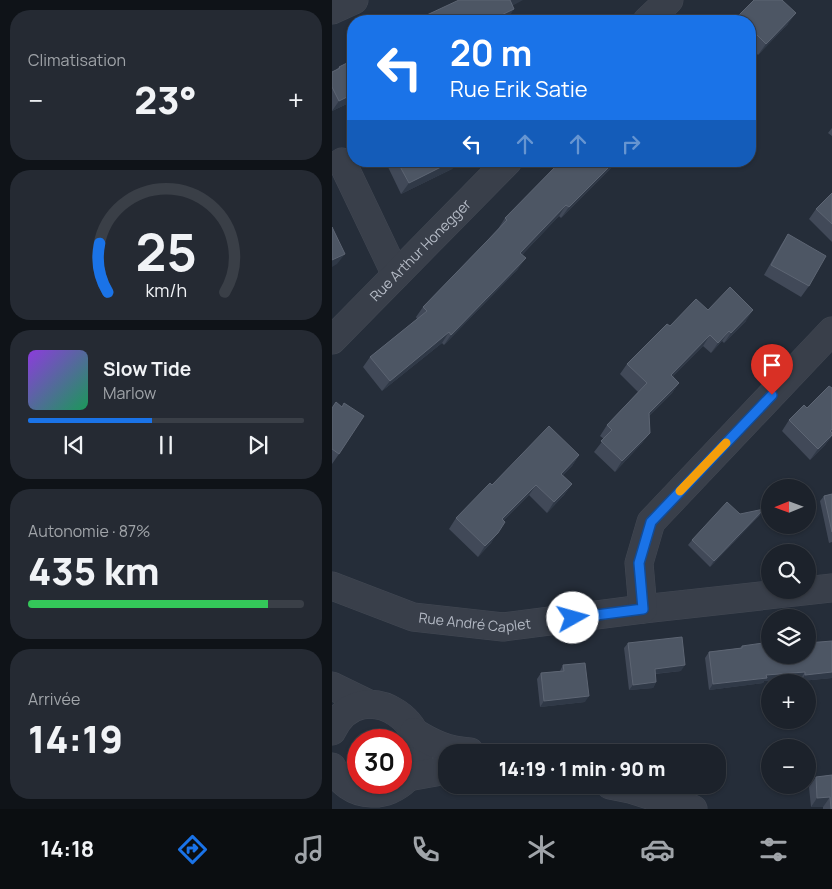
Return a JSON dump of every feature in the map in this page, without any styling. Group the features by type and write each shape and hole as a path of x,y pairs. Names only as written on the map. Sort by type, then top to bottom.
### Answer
{"street":[{"path":"332,10 354,0"},
{"path":"653,15 669,0"},
{"path":"342,162 396,275"},
{"name":"Rue Arthur Honegger","path":"332,340 502,167"},
{"path":"643,609 639,563 651,522 832,331"},
{"name":"Rue André Caplet","path":"332,586 413,617 503,626 832,588"},
{"path":"332,686 369,704"},
{"path":"332,731 342,717 358,706 369,704 391,708 404,718 414,732 417,754 412,769"},
{"path":"414,732 438,745"},
{"path":"412,775 438,771"},
{"path":"333,772 347,785"},
{"path":"646,794 693,809"}],"building":[{"path":"459,0 510,0 514,9 502,15 427,15"},
{"path":"754,0 782,0 796,13 766,44 756,34 756,15 739,15"},
{"path":"347,63 347,97 339,101 332,87 332,72"},
{"path":"400,167 441,167 409,183"},
{"path":"555,167 609,167 569,207 566,205 520,253 526,258 451,335 449,332 390,381 370,357 427,311 423,307 507,220 505,218"},
{"path":"832,193 832,224 816,209"},
{"path":"332,227 345,254 332,260"},
{"path":"788,234 826,256 809,286 771,265"},
{"path":"730,287 753,310 731,333 729,331 718,343 710,335 671,375 679,383 649,413 650,433 622,461 601,441 612,430 607,425 647,383 627,364 667,324 670,326 696,299 708,310"},
{"path":"829,386 832,388 832,429 830,431 832,435 818,449 789,420 804,405 807,408"},
{"path":"336,402 342,407 344,403 364,416 339,454 332,449 332,408"},
{"path":"549,426 579,455 561,474 572,484 554,502 536,485 502,519 505,522 498,533 485,546 456,518 490,483 492,485"},
{"path":"832,494 832,532 824,496"},
{"path":"727,502 740,514 761,510 761,512 714,561 692,540"},
{"path":"682,637 685,665 655,669 656,682 633,685 628,643"},
{"path":"832,641 832,672 761,674 761,679 713,684 709,652 742,648 742,646 761,643 761,664 816,664 816,642"},
{"path":"585,663 589,696 544,701 541,673 564,671 563,665"},
{"path":"832,775 832,809 830,797 817,798 816,777"}],"slow traffic":[{"path":"680,491 726,443"}],"route":[{"path":"573,618 643,609 639,563 651,522 772,395"}]}
